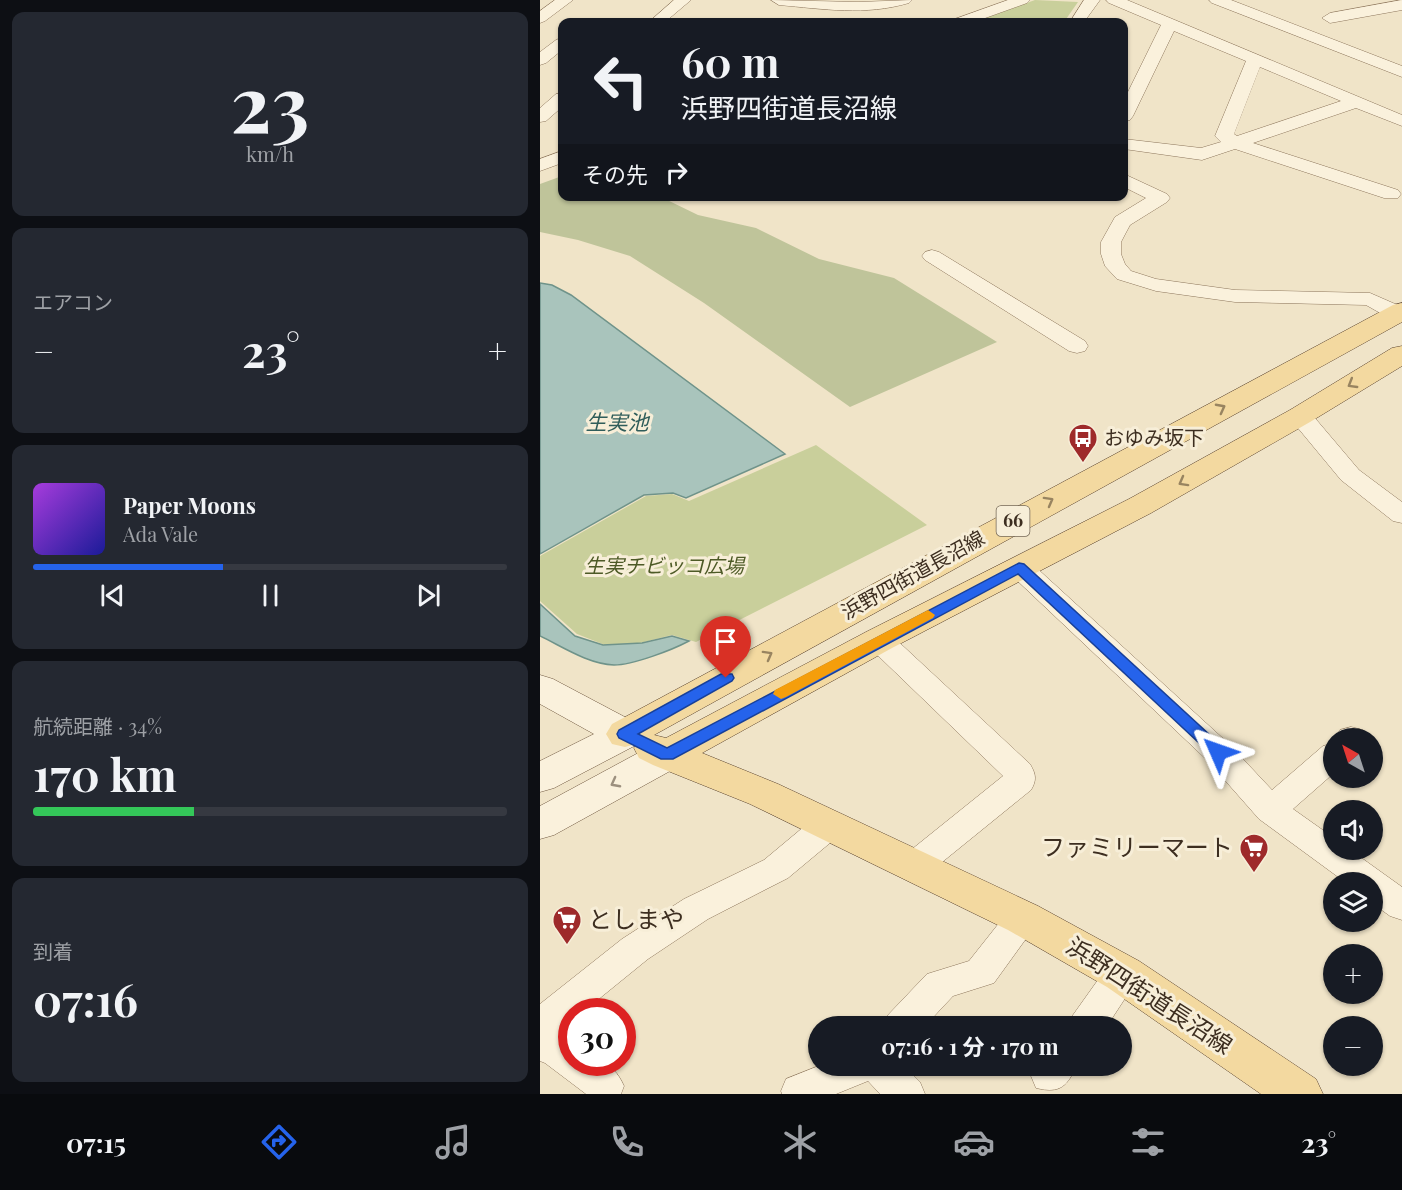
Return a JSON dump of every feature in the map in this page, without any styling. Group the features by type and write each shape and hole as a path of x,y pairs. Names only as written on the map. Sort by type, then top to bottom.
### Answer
{"main road":[{"name":"浜野四街道長沼線","path":"625,734 1399,312"},
{"name":"浜野四街道長沼線","path":"667,755 879,640 1140,506 1300,416 1402,354"},
{"name":"浜野四街道長沼線","path":"625,734 667,755 764,794 830,824 913,867 1023,918 1123,974 1299,1094"}],"street":[{"path":"540,18 565,0"},
{"path":"661,18 683,0"},
{"path":"779,0 866,7 887,6 904,0"},
{"path":"972,18 1022,0"},
{"path":"1080,18 1092,0"},
{"path":"1114,0 1402,121"},
{"path":"1217,0 1402,72"},
{"path":"1330,18 1402,5"},
{"path":"1128,108 1169,24"},
{"path":"540,36 558,41"},
{"path":"540,60 558,45"},
{"path":"1255,60 1224,136 1236,143 1391,194"},
{"path":"540,117 558,101"},
{"path":"1128,145 1202,154 1356,102"},
{"path":"540,165 558,158"},
{"path":"1128,182 1160,198 1122,221 1112,242 1111,254 1115,266 1135,280 1235,296 1370,299 1399,312"},
{"path":"932,256 1077,346"},
{"path":"1300,416 1350,475 1402,515"},
{"path":"1019,567 1218,752 1270,810 1356,872"},
{"path":"879,640 1019,772 1020,782 913,867"},
{"path":"540,688 625,734"},
{"path":"540,778 625,734"},
{"path":"540,824 667,755"},
{"path":"1270,810 1323,764"},
{"path":"540,1027 635,949 696,909 776,869 830,824"},
{"path":"1383,892 1402,906"},
{"path":"911,1016 940,985 981,972 1023,918"},
{"path":"1093,1016 1123,974"},
{"path":"540,1045 558,1051"},
{"path":"592,1076 605,1086"},
{"path":"800,1091 837,1076"},
{"path":"888,1076 906,1094"}],"green space":[{"path":"1035,0 1078,2 1067,18 985,18"},
{"path":"558,177 558,201 669,201 698,215 756,228 819,259 894,278 997,342 850,407 704,303 630,256 578,240 540,232 540,184"},
{"name":"生実チビッコ広場","path":"816,445 927,525 696,642 672,635 640,643 605,645 577,634 540,601 540,556 646,496 672,494 689,501"}],"water":[{"name":"生実池","path":"540,283 552,285 571,295 785,454 686,498 673,493 644,495 540,554"},
{"path":"540,604 575,636 603,645 642,643 672,636 689,641 663,653 631,663 614,665 595,662 540,636"}],"slow traffic":[{"path":"781,694 928,615"}],"place":[{"name":"おゆみ坂下","path":"1083,464"},
{"name":"ファミリーマート","path":"1254,874"},
{"name":"としまや","path":"567,946"}],"route":[{"path":"726,678 625,734 667,755 1019,567 1218,752"}]}
